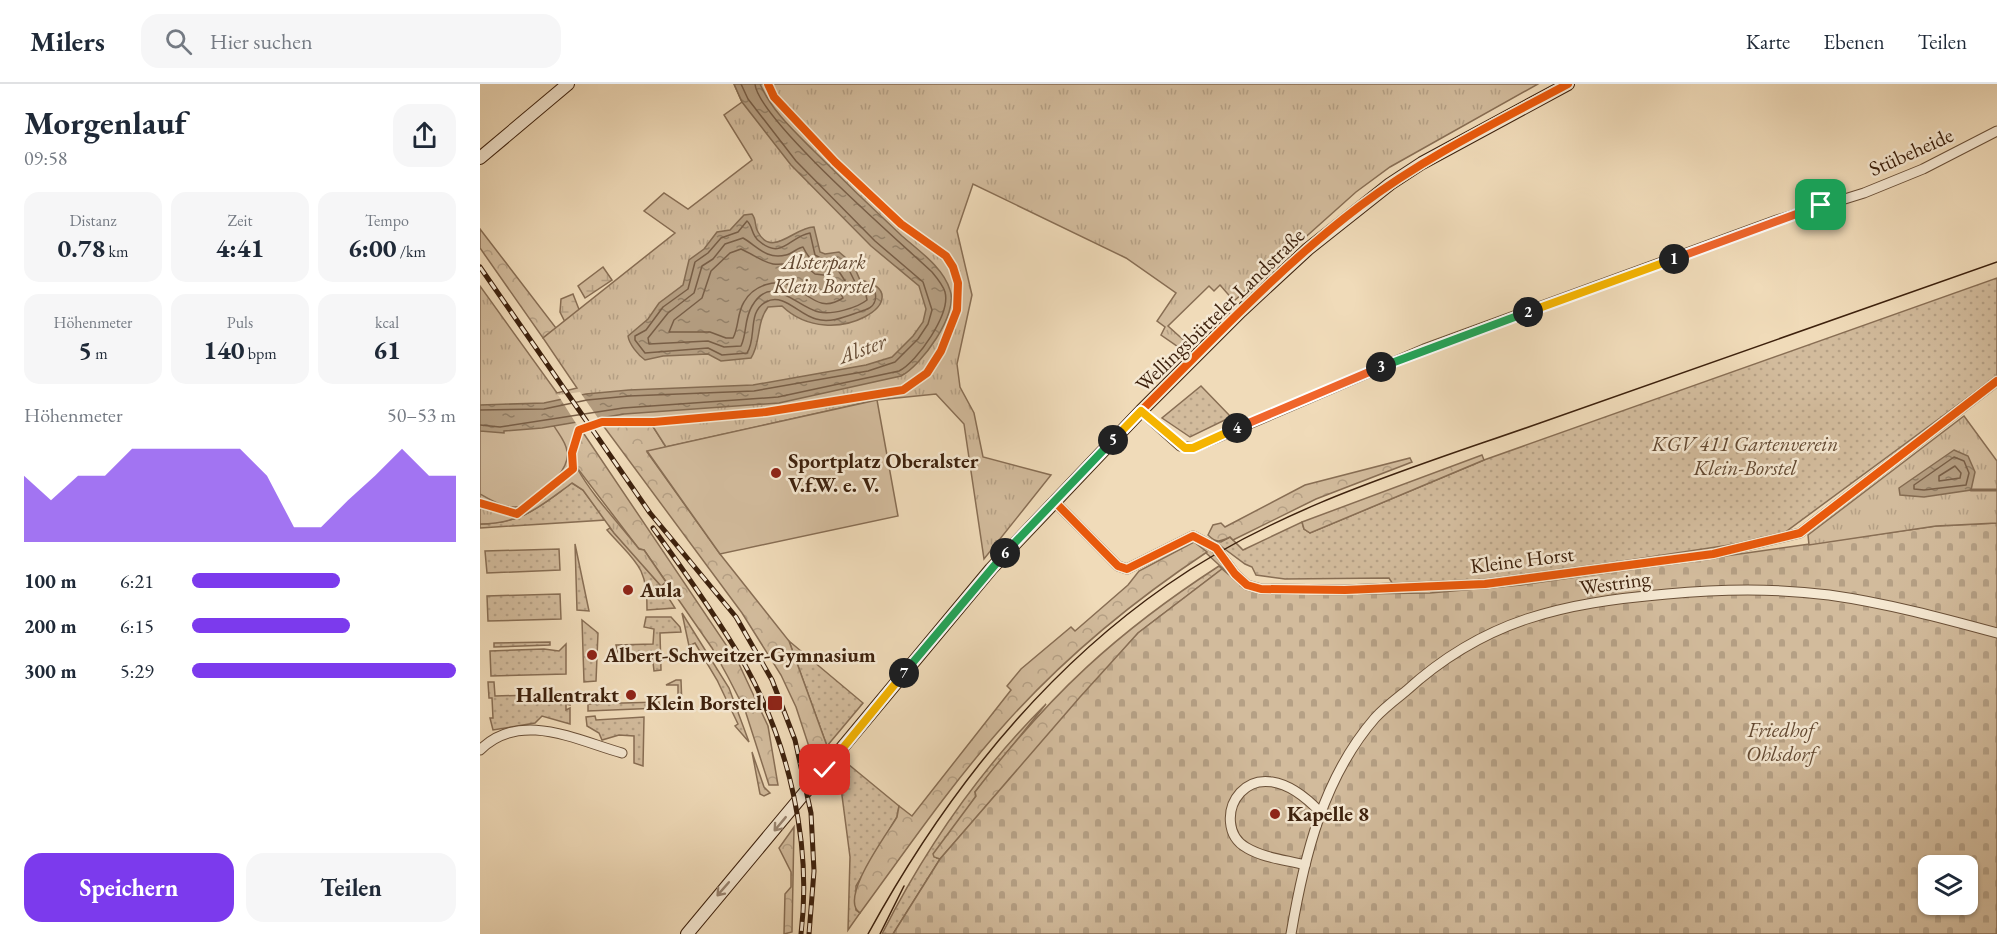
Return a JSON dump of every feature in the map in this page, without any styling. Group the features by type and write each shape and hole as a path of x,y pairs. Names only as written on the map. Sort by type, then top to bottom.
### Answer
{"main road":[{"path":"480,158 568,84"},
{"name":"Wellingsbütteler Landstraße","path":"687,934 991,569 1141,411 1287,268 1360,206 1422,163 1568,84"}],"street":[{"name":"Stübeheide","path":"1141,411 1180,446 1193,448 1424,349 1777,220 1874,189 1923,169 1997,131"},
{"name":"Kleine Horst","path":"1054,501 1118,566 1127,569 1193,536 1216,548 1235,574 1247,585 1261,589 1431,588 1497,583 1713,554 1800,533 1997,381"},
{"name":"Westring","path":"1292,934 1305,865 1320,812 1346,760 1376,717 1430,669 1486,634 1521,620 1561,609 1616,599 1772,590 1839,597 1997,633"},
{"path":"480,750 503,733 530,729 622,753"},
{"path":"1305,865 1245,848 1236,837 1231,819 1232,804 1246,785 1257,782 1282,784 1303,795 1320,812"}],"green space":[{"name":"Alsterpark Klein Borstel","path":"734,84 1538,84 1390,167 1356,192 1234,301 1220,285 1214,291 1209,286 1168,326 1189,345 1181,352 1181,349 1161,335 1165,327 1157,321 1176,293 1126,258 973,184 957,231 972,295 957,364 960,387 974,413 983,457 1051,475 984,559 964,424 936,394 877,400 666,447 652,425 609,424 584,431 578,437 574,448 577,468 607,510 639,549 644,550 666,582 661,586 614,533 583,490 572,483 540,506 519,517 508,521 480,524 480,286 557,393 577,388 543,338 675,233 644,211 664,193 688,209 752,160 724,115 742,102"},
{"path":"480,229 556,328 543,338 480,248"},
{"path":"603,267 612,280 585,298 578,286"},
{"name":"KGV 411 Gartenverein Klein-Borstel","path":"1997,278 1997,376 1784,533 1769,539 1484,582 1394,586 1389,578 1285,579 1256,575 1252,567 1214,541 1221,542 1230,537 1243,550 1302,522 1304,529 1310,533 1484,460"},
{"path":"573,294 580,312 566,324 560,312 561,299"},
{"path":"1201,386 1231,417 1190,437 1162,418"},
{"name":"Sportplatz Oberalster V.f.W. e. V.","path":"877,400 898,516 720,554 647,451"},
{"path":"1964,416 1997,461 1997,523 1936,526 1809,545 1808,535"},
{"path":"602,424 652,425 666,447 647,452 720,554 789,641 827,746 814,762 796,707 781,675 742,613"},
{"path":"554,426 564,441 567,459 559,475 523,506 506,506 480,494 480,431"},
{"path":"582,431 739,664 768,726 778,785 769,785 745,710 712,648 644,550 639,549 578,469 575,449"},
{"path":"1482,455 1484,460 1310,533 1304,529 1302,522"},
{"path":"1410,458 1412,462 1316,499 1233,540 1230,537 1221,541 1216,540 1208,535 1213,525 1221,523 1225,527 1305,485"},
{"path":"572,483 583,490 605,520 480,528 480,524 508,521 530,512"},
{"name":"Friedhof Ohlsdorf","path":"1997,523 1997,934 893,934 940,859 1080,697 1138,633 1222,569 1245,588 1347,594 1430,593 1521,585 1936,526"},
{"path":"610,528 661,586 675,608 647,610 647,595 642,573 632,557 607,530"},
{"path":"1194,542 1211,550 1242,586"},
{"path":"1194,542 1207,552 1153,590 1075,653 985,746 860,913 855,906 855,894 859,881 897,817 899,806 912,816 1011,690 1007,686 1021,669 1071,627 1075,631 1128,585 1139,571"},
{"path":"575,544 589,611 577,610"},
{"path":"559,549 560,570 487,573 485,551"},
{"path":"1219,566 1222,569 1138,633 940,859 934,857 933,854 976,796 975,792 1058,695 1116,641"},
{"path":"560,594 561,619 488,621 487,596"},
{"path":"682,613 729,688 749,742 735,726 738,724 717,680 695,643 689,646"},
{"path":"646,617 671,617 680,627 681,632 660,633 661,670 654,671 652,653 618,653 616,645 653,644 654,629 644,627"},
{"path":"582,620 598,633 596,681 584,682"},
{"path":"789,641 863,703 827,746"},
{"path":"550,642 550,645 494,647 494,643"},
{"path":"566,644 566,674 491,676 490,651 544,649 559,651"},
{"path":"681,680 682,706 667,706 667,702 678,701 678,685 666,685"},
{"path":"488,682 494,682 495,696 569,694 570,705 566,704 566,710 570,708 570,724 542,716 535,723 493,730 490,718 493,718 492,698 489,698"},
{"path":"659,702 660,708 588,711 588,704"},
{"path":"1046,704 975,792 976,796 937,858 940,859 893,934 882,934 916,872 955,813 998,757"},
{"path":"595,716 596,720 644,717 643,766 634,763 634,736 619,735 602,740 599,733 587,726 586,717"},
{"path":"752,752 764,787 770,793 764,796 760,794"},
{"path":"848,764 899,806 897,817 856,886 856,910 860,913 848,930 850,857 841,788 836,778"},
{"path":"794,827 792,932 784,934 785,894 791,887 791,872 779,848"}],"water":[{"path":"734,84 760,84 777,112 791,128 942,274 950,290 949,312 928,351 901,376 779,403 624,414 542,428 504,431 504,433 480,431 480,405 544,403 586,394 629,390 753,385 866,365 892,357 913,336 923,322 926,309 919,286 871,246 791,165 742,102"},
{"path":"752,214 758,232 770,242 777,242 814,227 820,252 825,254 839,252 853,264 860,280 877,287 882,297 877,308 864,317 846,323 825,325 803,320 782,306 768,307 764,313 751,358 721,361 708,354 663,356 645,360 634,349 628,336 648,319 659,303 683,285 689,260 704,249 717,232 730,230 744,215"},
{"path":"1954,450 1968,456 1975,472 1971,490 1924,497 1900,495 1899,488"}],"pier":[{"path":"580,392 600,421 577,425 558,395"}],"waterway":[{"path":"1971,490 1997,490"}],"tram line":[{"path":"868,934 928,835 961,788 997,742 1036,699 1120,620 1210,557 1300,511 1395,473 1997,262"},
{"path":"880,934 904,886"}],"railway":[{"path":"480,267 650,513 736,617 772,680 795,740 811,813 814,871 809,934"},
{"path":"653,528 745,665 774,728 794,795 800,830 804,900 801,934"}],"cycle path":[{"path":"480,503 517,514 573,469 572,453 579,430 602,422 654,422 766,412 903,390 927,373 941,351 957,310 958,283 953,267 946,256 901,224 835,162 774,97 768,84"},
{"path":"1141,411 1302,253 1360,206 1436,156 1568,84"},
{"path":"1054,501 1118,566 1127,569 1193,536 1216,548 1235,574 1247,585 1261,589 1345,590 1485,584 1713,554 1800,533 1997,381"}],"place":[{"name":"Sportplatz Oberalster V.f.W. e. V.","path":"776,473"},
{"name":"Aula","path":"628,590"},
{"name":"Albert-Schweitzer-Gymnasium","path":"592,655"},
{"name":"Hallentrakt","path":"631,695"},
{"name":"Klein Borstel","path":"775,703"},
{"name":"Kapelle 8","path":"1275,814"}],"route":[{"path":"825,770 991,569 1141,411 1180,446 1193,448 1300,400 1424,349 1821,205"}],"water label":[{"name":"Alster","path":"862,348"}]}
